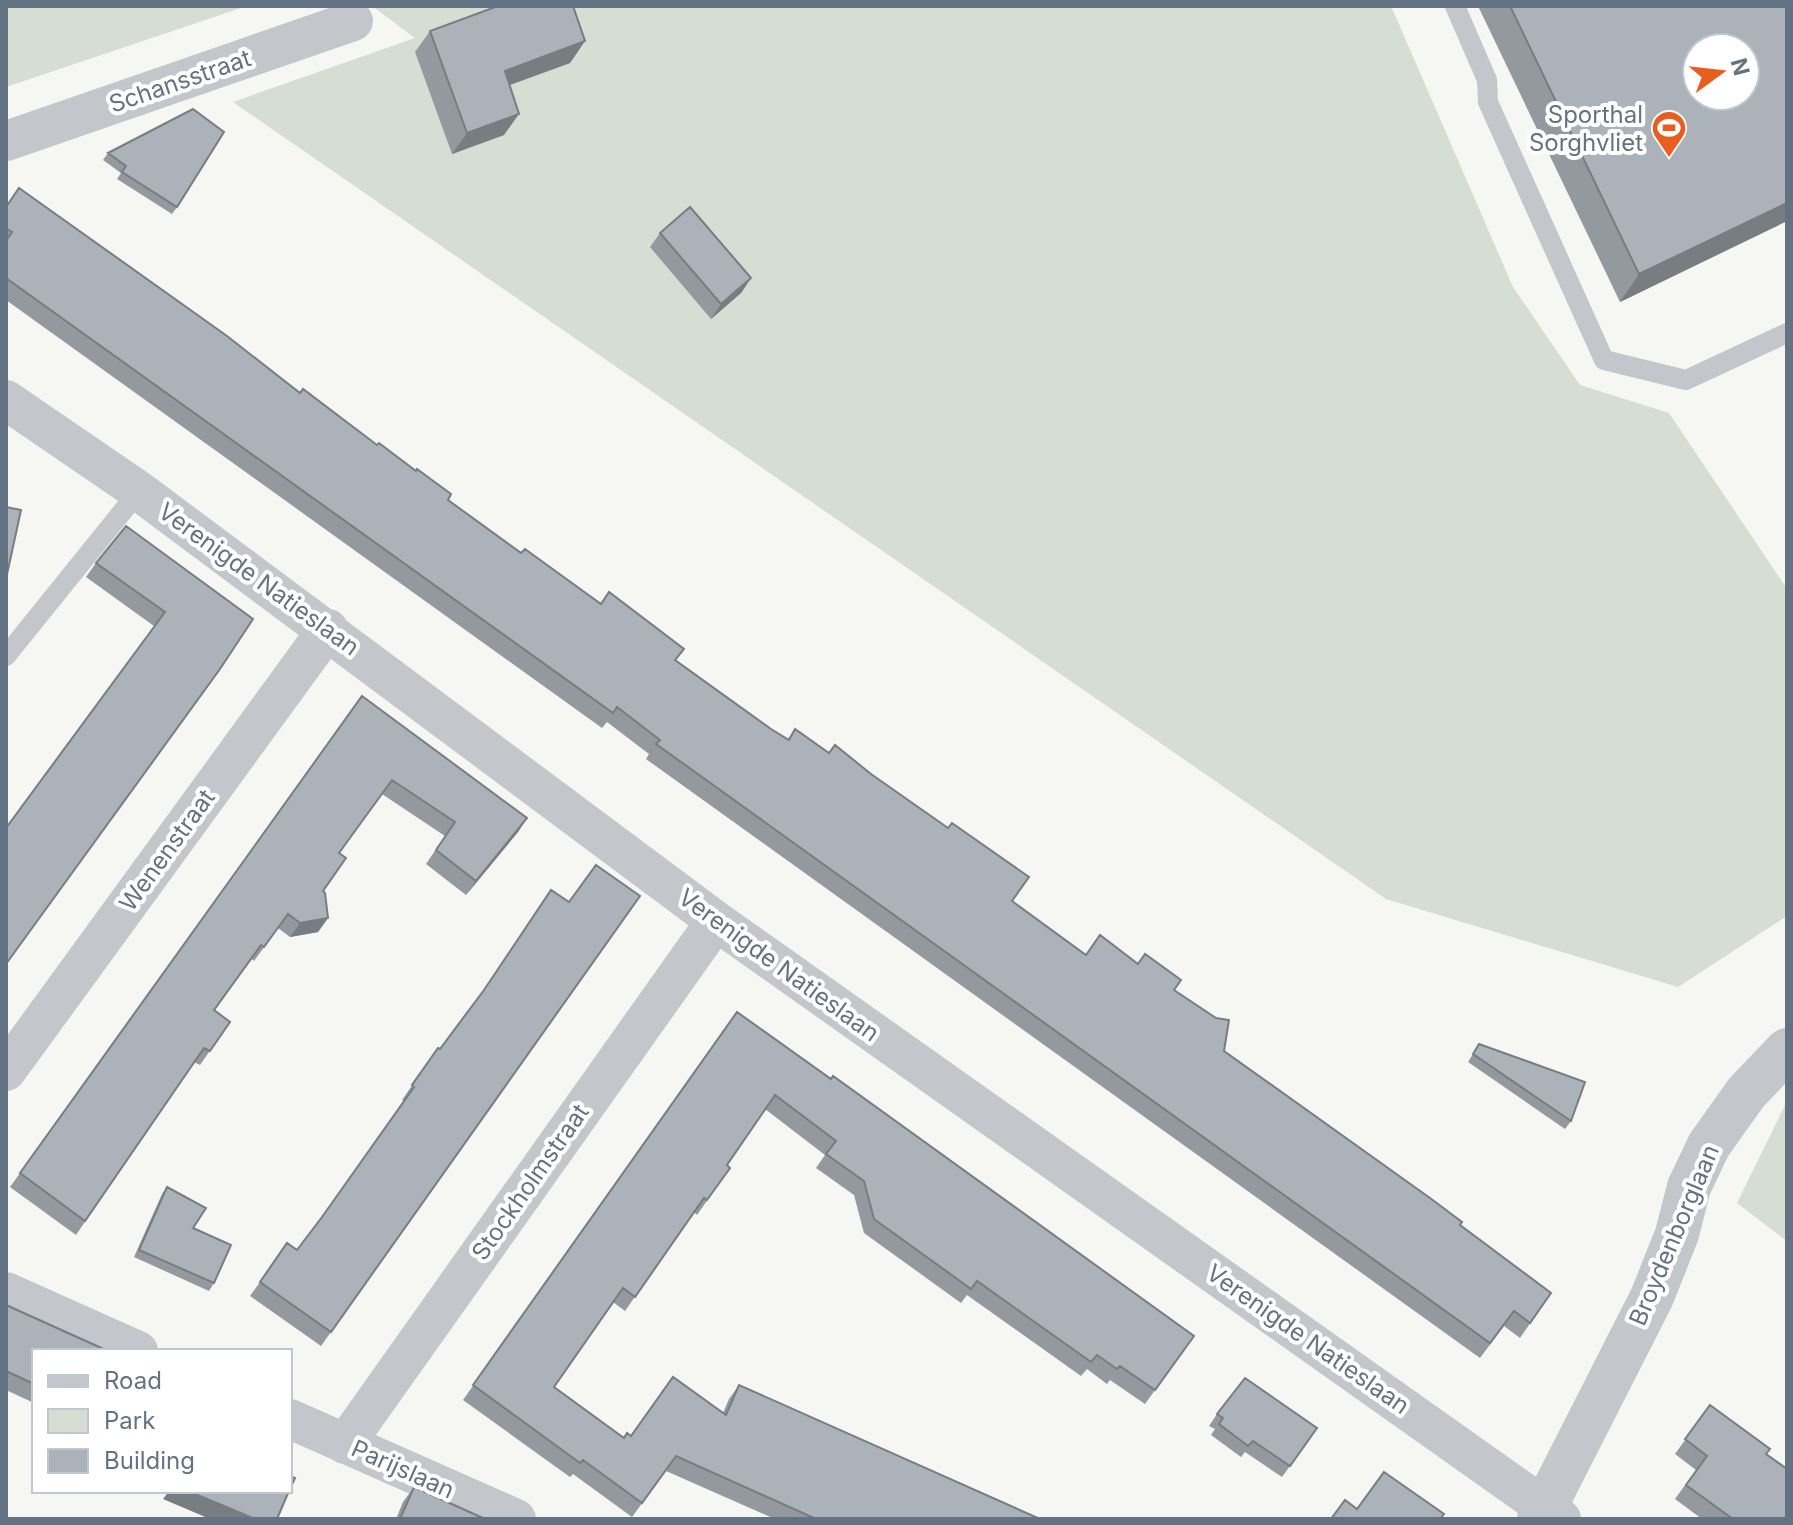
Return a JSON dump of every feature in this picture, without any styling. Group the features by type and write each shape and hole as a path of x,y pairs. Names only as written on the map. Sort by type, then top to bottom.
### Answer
{"street":[{"name":"Schansstraat","path":"6,141 353,21"},
{"name":"Verenigde Natieslaan","path":"6,400 139,491 328,629 716,921 1548,1516"},
{"name":"Wenenstraat","path":"6,1071 328,629"},
{"name":"Stockholmstraat","path":"345,1444 716,921"},
{"name":"Broydenborglaan","path":"1548,1516 1565,1464 1652,1297 1677,1234 1689,1187 1709,1145 1746,1093 1787,1050"},
{"path":"6,1292 134,1349"},
{"name":"Parijslaan","path":"292,1420 516,1519"}],"lane":[{"path":"1455,6 1487,80 1488,102 1604,360 1686,380 1787,333"},
{"path":"6,656 139,491"}],"green space":[{"path":"6,6 247,6 6,87"},
{"path":"372,6 1391,6 1513,287 1580,385 1669,413 1787,589 1787,916 1678,987 1386,899 233,102 415,38"},
{"path":"1787,1101 1787,1241 1737,1203"}],"building":[{"path":"498,6 573,6 585,41 505,71 519,114 467,133 430,31"},
{"name":"Sporthal Sorghvliet","path":"1510,6 1787,6 1787,203 1639,274"},
{"path":"193,109 224,132 177,207 122,172 126,166 108,153"},
{"path":"19,188 227,336 300,393 303,389 377,445 379,443 417,469 451,494 448,500 521,553 525,549 601,604 609,592 684,649 675,660 771,729 789,740 795,729 829,753 835,745 948,828 952,823 1029,877 1012,901 1086,955 1100,935 1138,964 1145,954 1181,980 1174,990 1216,1018 1229,1020 1224,1051 1430,1198 1462,1222 1460,1225 1551,1293 1530,1323 1514,1311 1490,1343 656,744 660,740 617,707 613,713 6,278 6,241 12,232 6,228 6,207"},
{"path":"690,207 751,278 721,304 660,233"},
{"path":"6,507 21,510 6,579"},
{"path":"126,526 253,619 6,964 6,828 165,612 96,563"},
{"path":"362,696 527,818 476,881 436,850 455,822 392,780 339,853 346,858 323,891 328,918 300,923 288,914 264,947 261,945 214,1010 230,1022 210,1051 204,1048 85,1221 20,1173"},
{"path":"596,865 640,896 331,1332 260,1282 287,1243 297,1250 322,1217 438,1048 484,990 551,890 569,902"},
{"path":"737,1012 831,1079 833,1076 1194,1336 1155,1390 1120,1366 1117,1369 1097,1355 1091,1362 977,1281 971,1289 874,1219 864,1181 826,1154 836,1141 775,1095 727,1165 730,1168 707,1200 704,1198 635,1297 623,1288 554,1387 624,1438 627,1433 631,1436 673,1377 726,1415 739,1385 1040,1519 816,1519 676,1456 642,1503 583,1460 580,1463 473,1385"},
{"path":"1479,1044 1585,1082 1571,1121 1473,1054"},
{"path":"167,1187 206,1208 193,1228 231,1245 214,1283 139,1250"},
{"path":"6,1305 104,1349 32,1349 32,1383 6,1371"},
{"path":"1245,1378 1317,1428 1290,1466 1253,1441 1248,1446 1219,1424 1223,1418 1217,1414"},
{"path":"1710,1405 1770,1449 1766,1454 1787,1469 1787,1519 1733,1519 1686,1485 1707,1456 1685,1439"},
{"path":"1384,1472 1444,1514 1440,1519 1331,1519 1345,1500 1357,1509"},
{"path":"414,1487 485,1519 400,1519"},
{"path":"193,1493 288,1493 277,1519 255,1519"}],"place":[{"name":"Sporthal Sorghvliet","path":"1669,159"}]}
